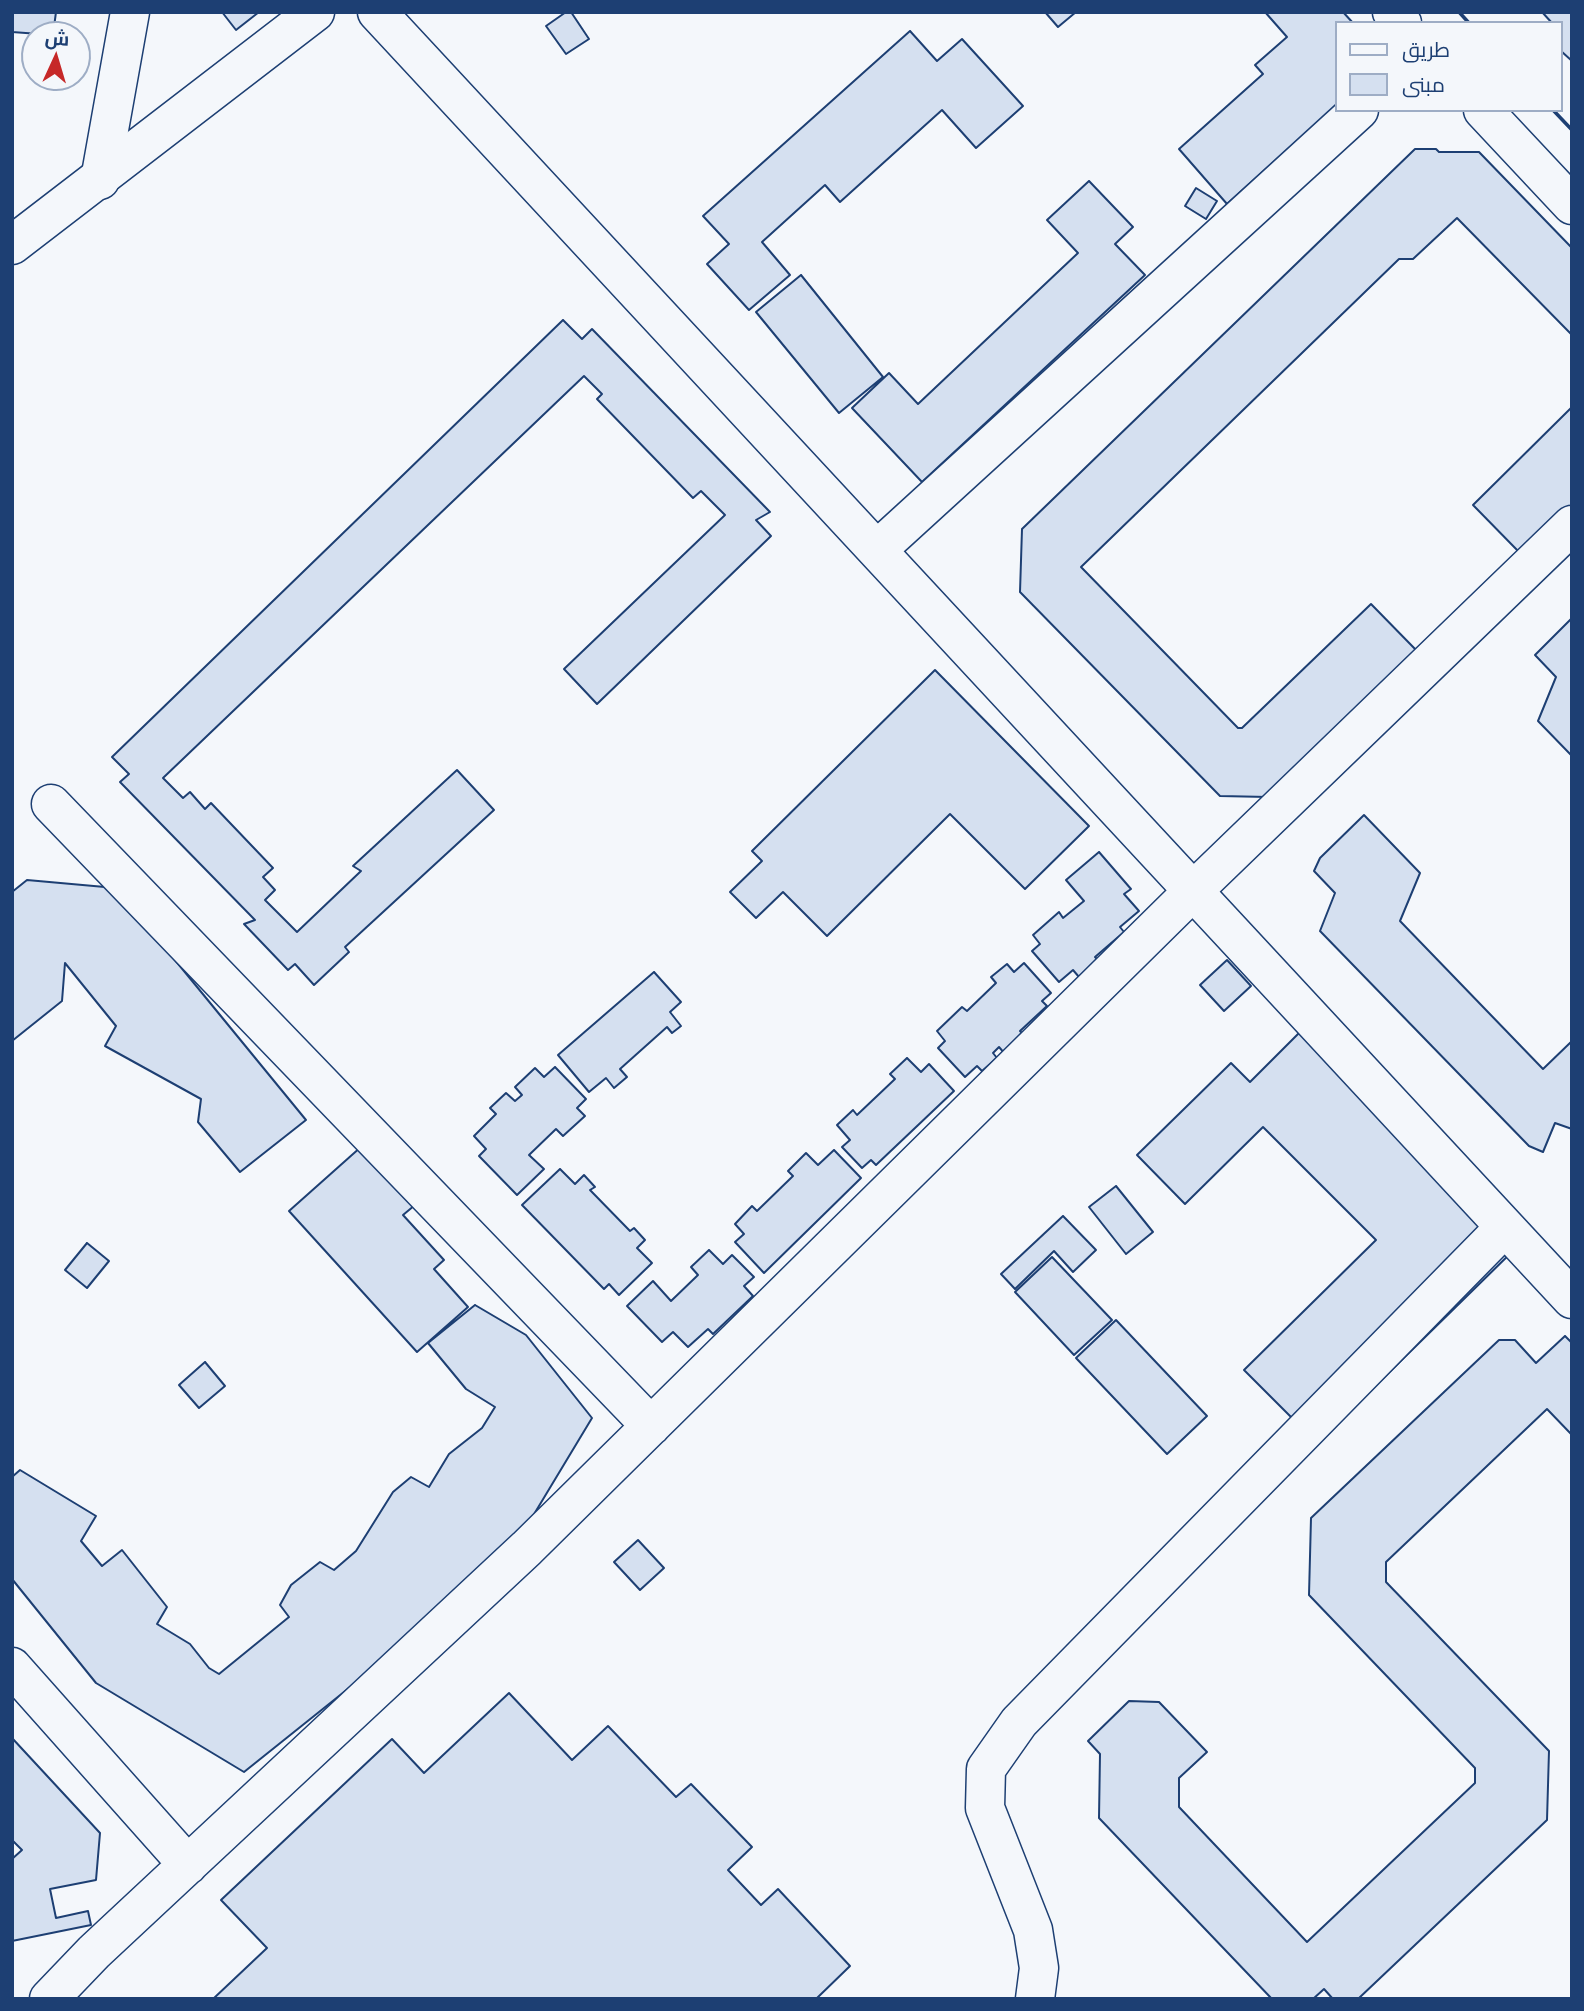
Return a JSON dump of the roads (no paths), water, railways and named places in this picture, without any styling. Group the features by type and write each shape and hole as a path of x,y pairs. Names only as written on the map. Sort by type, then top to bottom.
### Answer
{"street":[{"path":"100,180 130,12"},
{"path":"12,246 315,12"},
{"path":"377,12 1572,1299"},
{"path":"877,550 1357,112"},
{"path":"1485,112 1565,185"},
{"path":"49,1999 94,1952 527,1548 1193,891 1572,525"},
{"path":"51,804 651,1426"},
{"path":"1035,1999 1039,1968 1033,1930 985,1808 986,1769 1019,1723 1505,1227"},
{"path":"12,1667 188,1865"}]}
